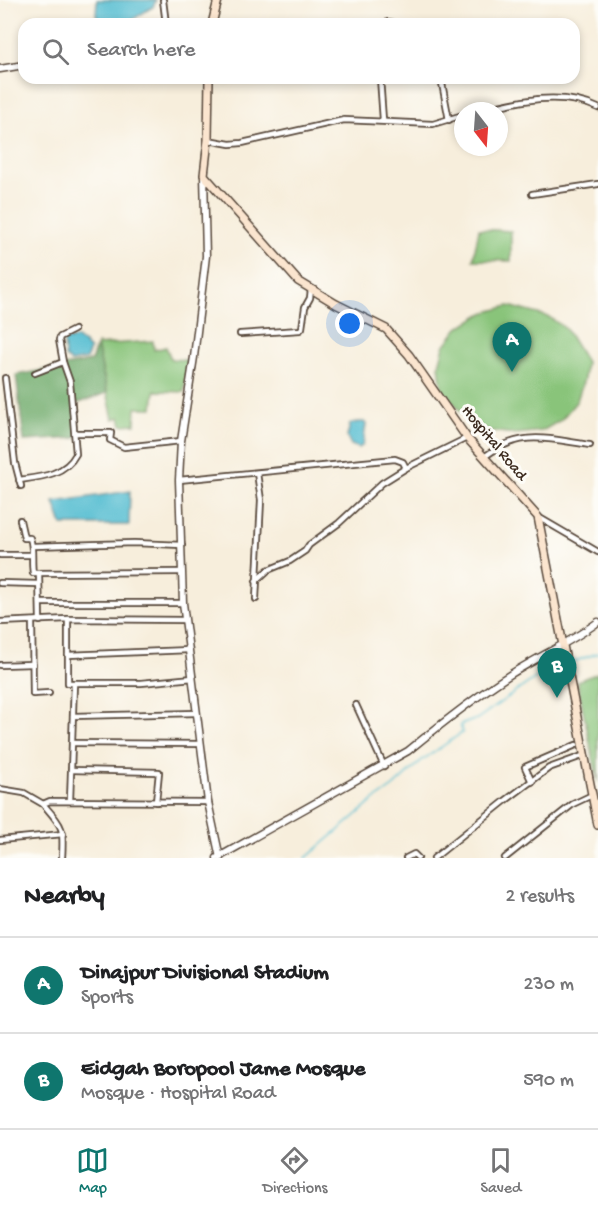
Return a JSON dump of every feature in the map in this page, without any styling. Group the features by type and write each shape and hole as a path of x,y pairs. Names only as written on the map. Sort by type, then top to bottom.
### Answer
{"main road":[{"path":"214,18 218,0"},
{"path":"204,175 208,140 208,84"},
{"name":"Hospital Road","path":"204,175 298,281 386,329 409,355 467,438 538,517"},
{"path":"538,517 598,825"}],"street":[{"path":"163,0 165,18"},
{"path":"0,69 18,66"},
{"path":"380,84 383,120"},
{"path":"442,84 449,120"},
{"path":"508,103 552,98 598,108"},
{"path":"208,140 230,144 242,143 337,121 383,120 433,124 454,118"},
{"path":"204,175 206,256 196,347 181,441 179,480 183,603 208,802 218,857 408,752 434,730 512,674 598,622"},
{"path":"532,194 598,184"},
{"path":"240,334 300,330 311,290"},
{"path":"19,480 49,476 68,465 76,454 70,382 59,340 60,337 74,330"},
{"path":"35,373 63,362"},
{"path":"5,378 15,463 21,486"},
{"path":"75,433 111,433 110,440 124,447 181,441"},
{"path":"484,457 503,444 540,437 590,445"},
{"path":"256,581 268,570 290,561 305,551 309,545 339,523 382,483 406,468 467,438"},
{"path":"179,480 395,459 403,462 406,468"},
{"path":"256,599 261,500 257,472"},
{"path":"538,517 598,552"},
{"path":"20,520 24,538 30,538 33,546 31,555 33,573 181,572"},
{"path":"33,546 134,543 182,545"},
{"path":"0,555 31,555"},
{"path":"39,573 40,621"},
{"path":"0,583 39,584"},
{"path":"40,603 183,603"},
{"path":"0,622 68,619 185,620"},
{"path":"68,619 68,683 141,683 193,678"},
{"path":"32,621 33,694 50,693"},
{"path":"68,655 189,650"},
{"path":"0,665 33,664"},
{"path":"70,801 74,683"},
{"path":"356,705 384,766"},
{"path":"73,716 197,713"},
{"path":"72,743 201,744"},
{"path":"532,782 525,767 576,745"},
{"path":"434,858 549,768 585,755"},
{"path":"71,771 159,772 156,802"},
{"path":"0,789 24,794 43,804 61,823 62,858"},
{"path":"505,858 573,804 592,795"},
{"path":"43,804 50,801 208,802"},
{"path":"0,840 63,834"},
{"path":"406,858 414,854 418,858"}],"green space":[{"path":"479,229 511,231 511,261 473,260"},
{"path":"509,306 549,317 566,329 586,362 584,379 577,401 561,420 542,431 515,434 491,431 472,424 442,390 439,365 444,346 458,328 483,313"},
{"path":"153,341 154,350 166,347 171,359 187,360 184,392 155,391 153,408 136,408 135,424 122,425 120,417 113,419 97,345"},
{"path":"97,345 107,393 76,404 77,438 24,441 16,375 91,361"},
{"path":"598,673 598,782 577,681"}],"water":[{"path":"97,0 156,0 153,7 135,18 98,18 96,15"},
{"path":"77,338 90,350 86,359 71,362 65,357 64,340"},
{"path":"358,422 366,424 363,445 359,448 351,445 347,437 350,424"},
{"path":"130,491 129,525 62,525 54,502"}],"waterway":[{"path":"570,663 598,653"},
{"path":"306,858 393,787 421,761 463,732 460,725 477,719 551,667 563,665"}],"place":[{"name":"Dinajpur Divisional Stadium","path":"512,372"},
{"name":"Eidgah Boropool Jame Mosque","path":"557,698"}]}
